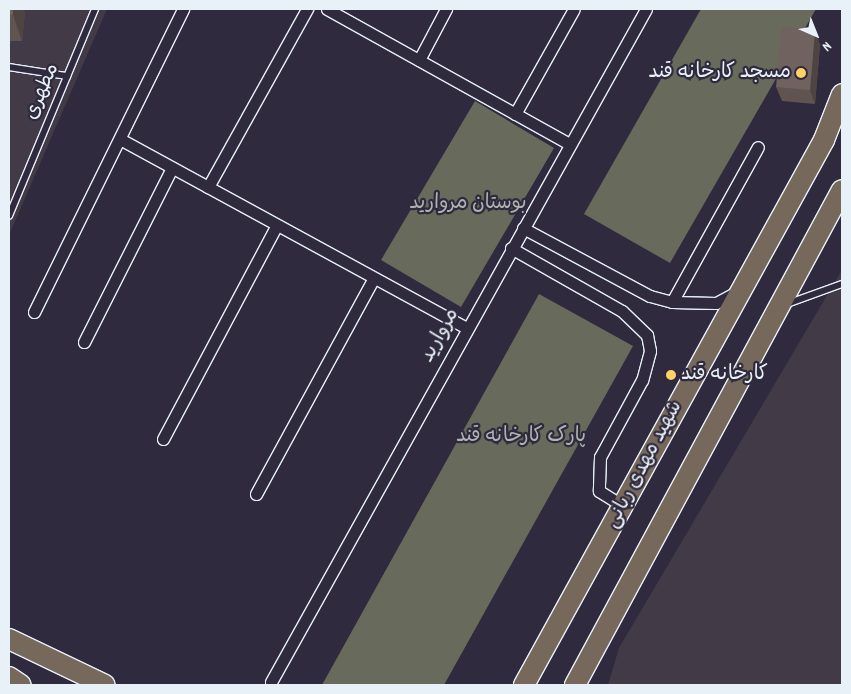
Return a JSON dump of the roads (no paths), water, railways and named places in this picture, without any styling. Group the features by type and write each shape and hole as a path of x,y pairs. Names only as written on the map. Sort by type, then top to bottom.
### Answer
{"highway":[{"name":"شهید مهدی ربانی","path":"524,685 566,613 740,290 824,140 842,94"},
{"name":"شهید مهدی ربانی","path":"575,685 842,190"},
{"path":"510,685 566,613"},
{"path":"587,685 607,625"},
{"path":"9,639 105,685"},
{"path":"9,677 21,685"}],"street":[{"path":"34,312 183,9"},
{"path":"208,187 307,9"},
{"path":"327,9 570,144"},
{"path":"419,60 446,9"},
{"path":"515,114 574,9"},
{"name":"مروارید","path":"271,682 511,248 646,9"},
{"path":"120,139 467,328"},
{"path":"672,302 758,147"},
{"path":"84,342 172,168"},
{"path":"163,439 277,225"},
{"path":"523,228 650,296 672,302 716,303 740,290"},
{"path":"511,248 622,312 647,335 650,351 642,380 600,457 598,491 623,506"},
{"path":"256,494 374,278"}],"lane":[{"name":"مطهری","path":"9,216 95,9"},
{"path":"9,67 68,76"},
{"path":"778,307 842,284"}],"place":[{"name":"مسجد کارخانه قند","path":"801,73"},
{"name":"کارخانه قند","path":"671,375"}],"park label":[{"name":"بوستان مروارید","path":"468,204"},
{"name":"پارک کارخانه قند","path":"521,437"}]}
